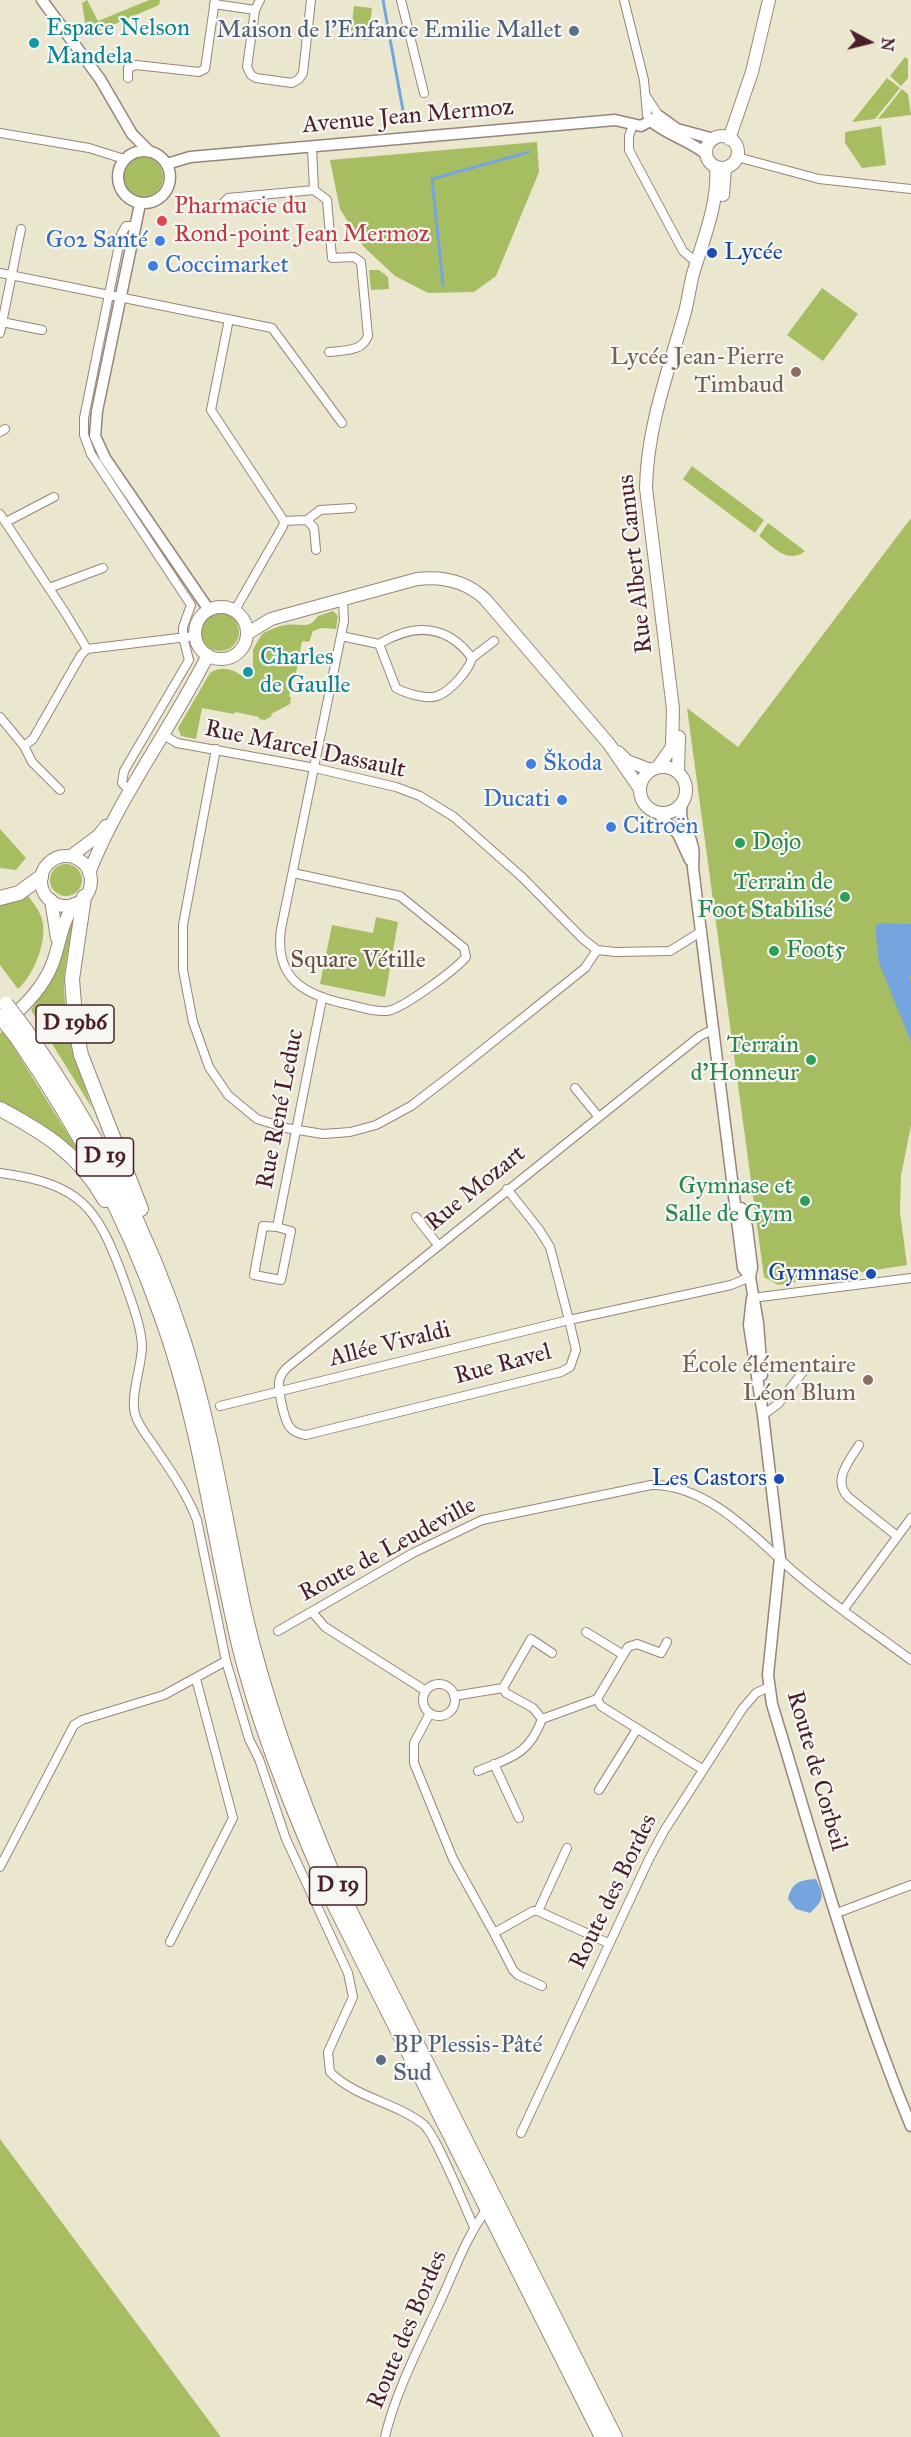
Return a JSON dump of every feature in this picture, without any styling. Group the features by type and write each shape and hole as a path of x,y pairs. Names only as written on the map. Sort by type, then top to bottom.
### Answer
{"main road":[{"path":"729,138 752,72 769,0"},
{"path":"722,136 729,138 737,149 736,157 730,165 721,167 709,162 706,154 708,145 714,139 722,136"},
{"name":"Rue Albert Camus","path":"678,772 679,736 673,709 649,514 646,465 656,412 686,310 721,167"},
{"name":"Rue Albert Camus","path":"686,310 700,276 723,197 721,167"},
{"path":"272,619 239,615 221,607 209,610 189,636 208,655 221,659 235,655 244,646 248,633 272,619 417,579 441,578 471,588 485,599 609,744 640,789 644,804 657,812 671,812 682,803 685,798 686,785 678,772 668,767 654,768 627,761 609,744"},
{"path":"239,615 248,633"},
{"path":"0,1026 23,1007 44,980 51,966 65,918 90,886 90,873 99,848 208,655"},
{"name":"Rue Albert Camus","path":"654,768 672,747 673,709"},
{"path":"640,789 643,778 654,768"},
{"path":"70,856 99,835 122,805"},
{"path":"0,898 19,893 41,877 54,858 70,856 79,859 90,873"},
{"path":"41,877 43,890 51,900 57,941"},
{"path":"51,900 66,905 79,900"},
{"name":"D 19b6","path":"79,900 72,979 76,1030 81,1055 168,1280 168,1296"},
{"name":"D 19","path":"2,1006 21,1033 50,1065 100,1148 130,1205 168,1296 191,1364 209,1431 255,1655 287,1759 315,1834 340,1891 615,2437"},
{"name":"D 19","path":"21,1033 41,1074 86,1147 138,1255 163,1318 190,1406 241,1650 259,1714 279,1772 333,1902 602,2437"},
{"path":"0,1109 34,1126 74,1158 90,1175 104,1198 129,1251 138,1255"}],"street":[{"path":"42,0 100,79 132,134 149,151 167,164 170,181 168,189 156,201 140,204 127,198 119,186 118,172 128,156 132,134"},
{"path":"260,0 255,10 247,67 251,75 256,78 292,83 303,73 311,0"},
{"path":"401,0 424,93"},
{"path":"624,0 639,57 647,115 677,129 714,139"},
{"path":"128,78 128,68 136,65 199,72 205,69 214,2 255,10"},
{"path":"655,118 661,129 696,146 706,154"},
{"name":"Avenue Jean Mermoz","path":"167,164 190,157 615,120 641,126 655,118"},
{"path":"633,125 629,136 629,150 684,251 697,263"},
{"path":"0,133 128,156 149,151"},
{"path":"312,148 314,190"},
{"path":"736,157 819,179 911,189"},
{"path":"223,203 228,198 314,190 327,200 332,258 354,257 361,262 368,336 365,344 360,348 329,352"},
{"path":"130,791 122,783 124,771 189,660 189,636 183,627 190,608 190,601 91,454 84,435 84,418 114,296 140,204"},
{"path":"0,333 21,230"},
{"path":"0,273 267,326 276,331 342,423"},
{"path":"114,296 95,436 105,458 209,610"},
{"path":"229,319 211,410 284,521 284,526 239,615"},
{"path":"2,322 42,330"},
{"path":"6,522 54,497"},
{"path":"284,521 307,520 320,510 352,508"},
{"path":"0,514 87,649"},
{"path":"307,520 314,528 316,550"},
{"path":"49,588 103,568"},
{"path":"293,873 400,896 464,948 466,957 459,966 404,1004 389,1011 378,1011 322,999 294,982 281,959 279,949 281,928 344,621 343,599"},
{"path":"341,636 379,644 399,632 436,630 446,634 472,658"},
{"path":"24,746 33,739 81,655 87,649 189,636"},
{"path":"379,644 396,688 433,697 440,695 456,681 471,663 472,658 494,641"},
{"path":"0,717 24,746 32,762 60,790"},
{"name":"Rue Marcel Dassault","path":"162,734 177,742 315,768 396,787 420,796 443,809 522,877 597,950"},
{"path":"216,749 183,925 183,970 189,1006 206,1059 228,1095 257,1119 296,1130 323,1134 350,1132 376,1125 399,1113 454,1073 585,968 597,950 670,951 702,931"},
{"name":"Route de Corbeil","path":"682,803 682,821 692,842 693,868 734,1185 747,1227 752,1267 749,1325 763,1415 780,1558 770,1652 769,1687 772,1704 887,2069 911,2126"},
{"name":"Route de Corbeil","path":"657,812 678,834 693,868"},
{"name":"Rue René Leduc","path":"277,1227 322,999"},
{"name":"Rue Mozart","path":"279,1392 281,1377 289,1366 598,1116 700,1036 714,1029"},
{"path":"575,1088 598,1116"},
{"path":"0,1173 31,1178 63,1190 90,1209 102,1226 126,1287 140,1332 142,1353 134,1413 190,1502 197,1520 226,1661 249,1739 259,1759 286,1839 348,1973 353,1998 328,2052 327,2062 330,2072 346,2086 414,2118 429,2129 474,2227"},
{"path":"507,1189 550,1247 569,1320"},
{"path":"416,1217 438,1245"},
{"name":"Rue René Leduc","path":"263,1226 277,1227 291,1231 281,1280 254,1275 263,1226"},
{"name":"Rue Ravel","path":"279,1392 288,1425 298,1433 306,1435 561,1372 570,1367 576,1350 569,1320 731,1285 750,1277"},
{"path":"752,1298 911,1278"},
{"name":"Allée Vivaldi","path":"220,1406 569,1320"},
{"path":"763,1415 778,1404 806,1368"},
{"path":"859,1445 842,1474 843,1490 848,1497 897,1536"},
{"name":"Route de Leudeville","path":"278,1631 423,1548 482,1520 651,1485 674,1486 695,1493 756,1536 793,1571 911,1660"},
{"path":"844,1609 897,1536 908,1530 911,1518"},
{"path":"312,1612 325,1627 426,1691"},
{"path":"586,1632 622,1654"},
{"path":"503,1688 531,1639 552,1653"},
{"path":"478,1771 524,1750 542,1719 597,1699 622,1654 633,1644 661,1653 666,1642"},
{"path":"0,1867 74,1725 82,1720 164,1695 226,1661"},
{"path":"170,1942 233,1818 196,1679"},
{"path":"433,1686 448,1687 454,1696 453,1707 446,1715 441,1716 430,1713 423,1702 426,1691 433,1686"},
{"name":"Route des Bordes","path":"521,2133 608,1943 664,1831 742,1708 756,1693 769,1687"},
{"path":"454,1696 503,1688"},
{"path":"503,1688 506,1693 533,1708 542,1719"},
{"path":"597,1699 601,1706 702,1769"},
{"path":"430,1713 414,1743 414,1763 453,1859 513,1970 518,1975 542,1986"},
{"path":"599,1790 637,1729"},
{"path":"494,1764 519,1818"},
{"path":"538,1911 567,1848"},
{"path":"837,1913 911,1885"},
{"path":"494,1934 528,1914 538,1911 608,1943"},
{"name":"Route des Bordes","path":"386,2437 394,2409 474,2227 487,2209"}],"green space":[{"path":"87,0 98,21 149,0 160,0 159,5 87,36 82,3"},
{"path":"354,6 372,8 368,40 350,38"},
{"path":"905,57 908,59 908,78 901,86 890,76"},
{"path":"887,78 900,88 875,119 852,122"},
{"path":"902,89 908,94 911,115 878,119"},
{"path":"881,126 886,165 862,168 845,143 845,132"},
{"path":"537,142 539,172 496,276 474,292 428,293 395,276 363,246 340,209 330,160"},
{"path":"143,157 157,163 163,177 157,191 143,197 129,191 123,177 129,163"},
{"path":"369,270 379,270 388,277 389,289 371,290"},
{"path":"822,288 858,314 823,361 787,335"},
{"path":"692,466 764,520 755,533 683,479"},
{"path":"911,518 911,1125 901,1176 900,1212 907,1265 778,1285 764,1277 687,708 738,747"},
{"path":"768,523 805,551 793,556 775,549 759,536"},
{"path":"333,611 338,616 336,629 322,628 313,631 309,642 302,641 296,673 293,673 290,704 271,714 272,716 265,720 235,712 234,714 202,708 196,739 181,736 178,728 210,673 225,669 234,671 247,679 253,673 253,649 262,634 283,626 308,624 318,616"},
{"path":"220,613 234,618 239,632 234,646 220,651 206,646 201,632 206,618"},
{"path":"0,829 26,858 16,870 0,868"},
{"path":"66,864 77,869 82,880 77,891 66,896 55,891 50,880 55,869"},
{"path":"27,894 41,915 43,937 34,966 18,989 0,965 0,903 9,903"},
{"path":"75,917 65,969 65,1002 73,1048 92,1108 31,1010 52,978 68,921"},
{"name":"Square Vétille","path":"376,917 398,922 385,997 320,984 332,925 373,933"},
{"path":"3,1030 79,1152 40,1123 0,1104 0,1034"},
{"path":"0,2139 221,2437 0,2437"}],"water":[{"path":"882,923 911,924 911,975 909,977 911,982 911,1042 879,963 875,926"},
{"path":"816,1879 822,1894 821,1901 810,1913 796,1909 788,1899 794,1885 801,1881"}],"waterway":[{"path":"383,0 404,116"},
{"path":"443,285 432,179 529,152"}],"place":[{"name":"Maison de l'Enfance Emilie Mallet","path":"574,31"},
{"name":"Espace Nelson Mandela","path":"34,43"},
{"name":"Pharmacie du Rond-point Jean Mermoz","path":"162,221"},
{"name":"Go2 Santé","path":"160,241"},
{"name":"Lycée","path":"712,253"},
{"name":"Coccimarket","path":"153,266"},
{"name":"Lycée Jean-Pierre Timbaud","path":"796,372"},
{"name":"Charles de Gaulle","path":"248,672"},
{"name":"Škoda","path":"531,764"},
{"name":"Ducati","path":"562,800"},
{"name":"Citroën","path":"611,827"},
{"name":"Dojo","path":"740,843"},
{"name":"Terrain de Foot Stabilisé","path":"845,897"},
{"name":"Foot5","path":"774,951"},
{"name":"Terrain d'Honneur","path":"811,1060"},
{"name":"Gymnase et Salle de Gym","path":"805,1201"},
{"name":"Gymnase","path":"871,1274"},
{"name":"École élémentaire Léon Blum","path":"868,1380"},
{"name":"Les Castors","path":"779,1479"},
{"name":"BP Plessis-Pâté Sud","path":"381,2060"}]}
